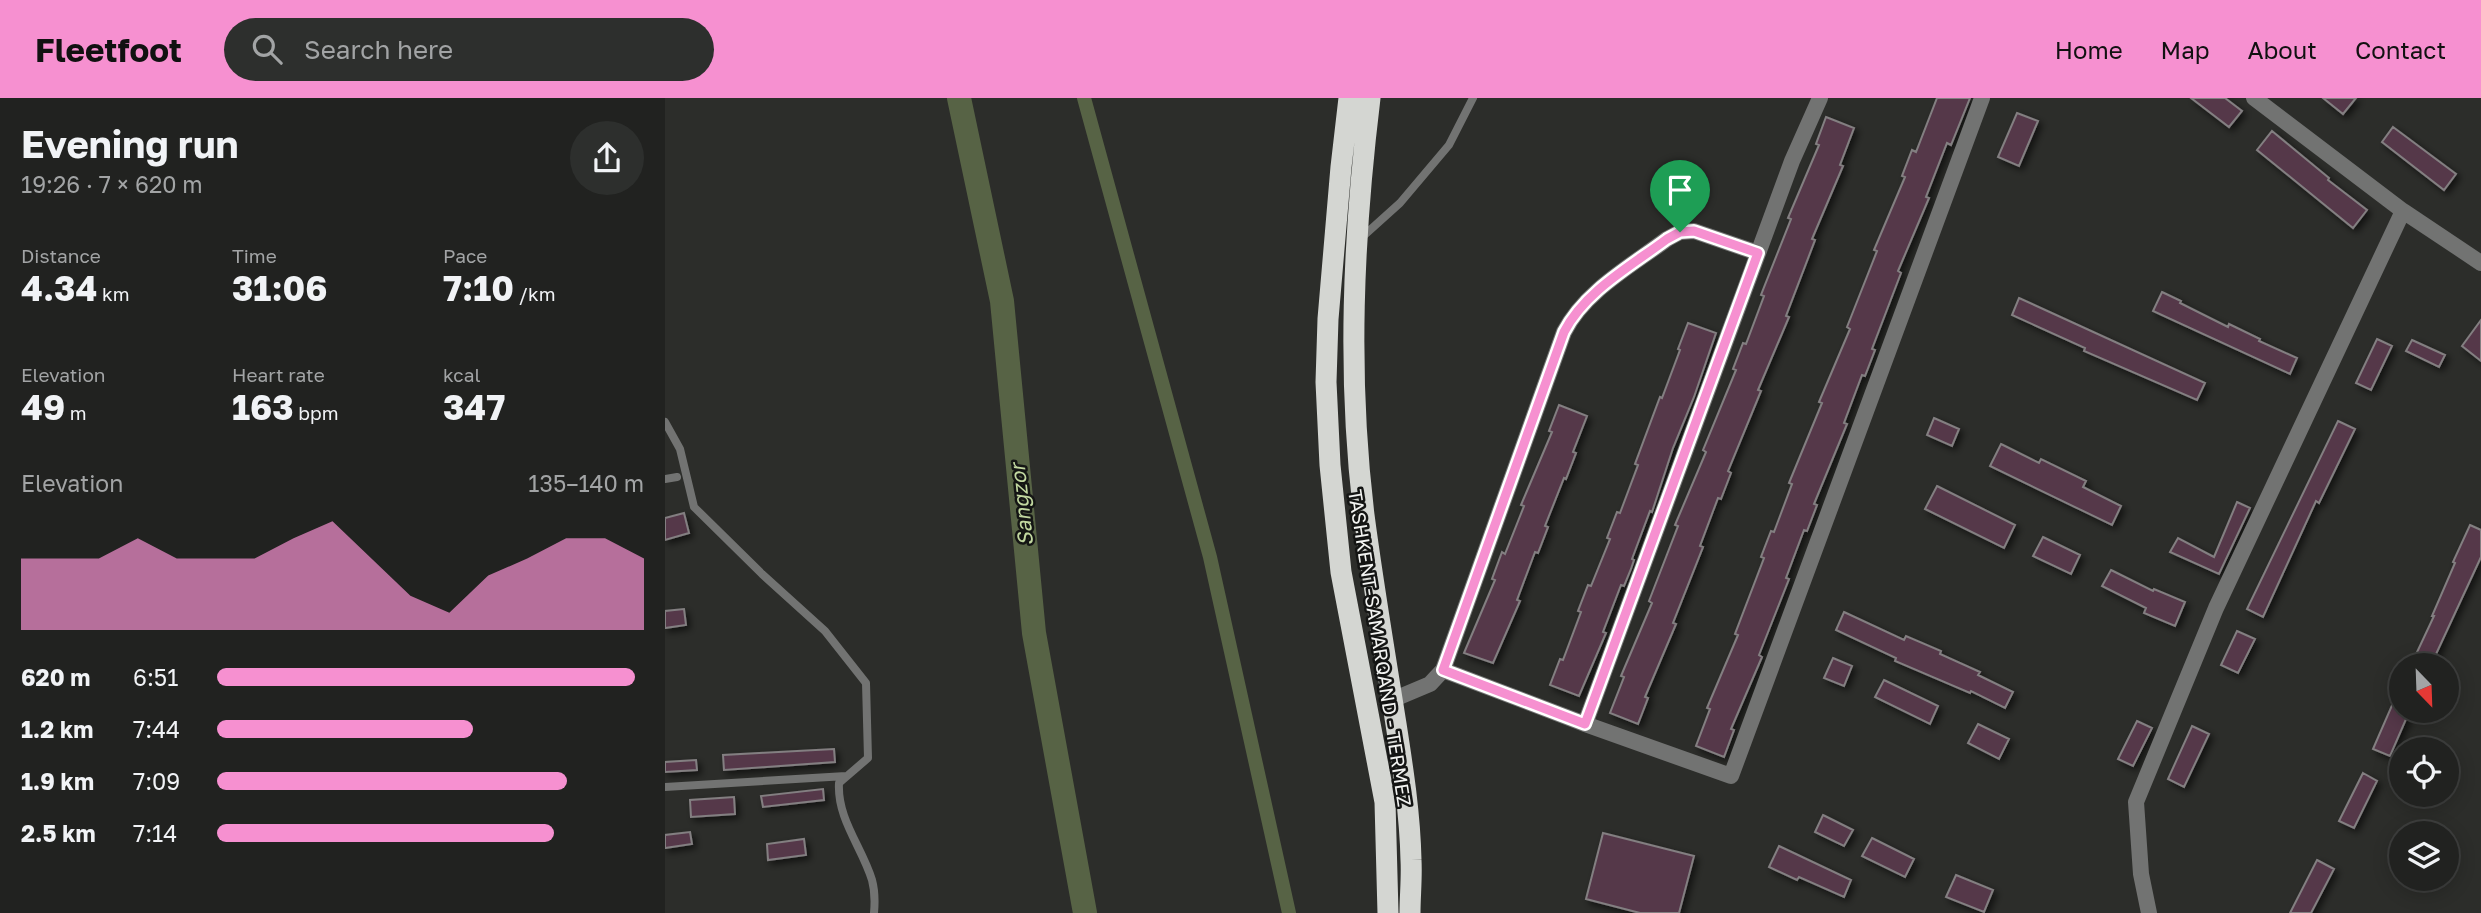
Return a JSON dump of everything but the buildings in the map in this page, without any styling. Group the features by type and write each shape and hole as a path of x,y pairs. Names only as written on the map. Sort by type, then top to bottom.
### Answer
{"highway":[{"name":"TASHKENT-SAMARQAND - TERMEZ","path":"1349,98 1333,256 1326,383 1331,494 1341,572 1385,802 1388,913"},
{"name":"TASHKENT-SAMARQAND - TERMEZ","path":"1370,98 1356,244 1353,338 1355,416 1371,565 1407,798 1411,860 1410,913"},
{"path":"1341,572 1359,578 1366,574 1371,565"}],"street":[{"path":"1585,724 1792,161 1820,98"},
{"path":"1443,670 1731,776 1982,98"},
{"path":"2254,98 2403,211 2481,263"},
{"path":"2150,913 2141,874 2136,802 2215,608 2403,211"},
{"path":"1392,701 1430,684 1443,670 1572,316 1585,301 1680,232 1694,231 1758,253"}],"lane":[{"path":"1356,244 1400,203 1449,145 1473,98"},
{"path":"665,422 680,449 694,507 825,631 866,683 868,758 839,783 838,798 872,881 874,913"},
{"path":"665,479 677,477"},
{"path":"665,787 846,776"}],"waterway":[{"name":"Sangzor","path":"959,98 1002,301 1034,633 1085,913"},
{"path":"1084,98 1210,557 1289,913"}],"route":[{"path":"1694,231 1758,253 1585,724 1443,670 1572,316 1585,301 1680,232 1694,231"}]}
